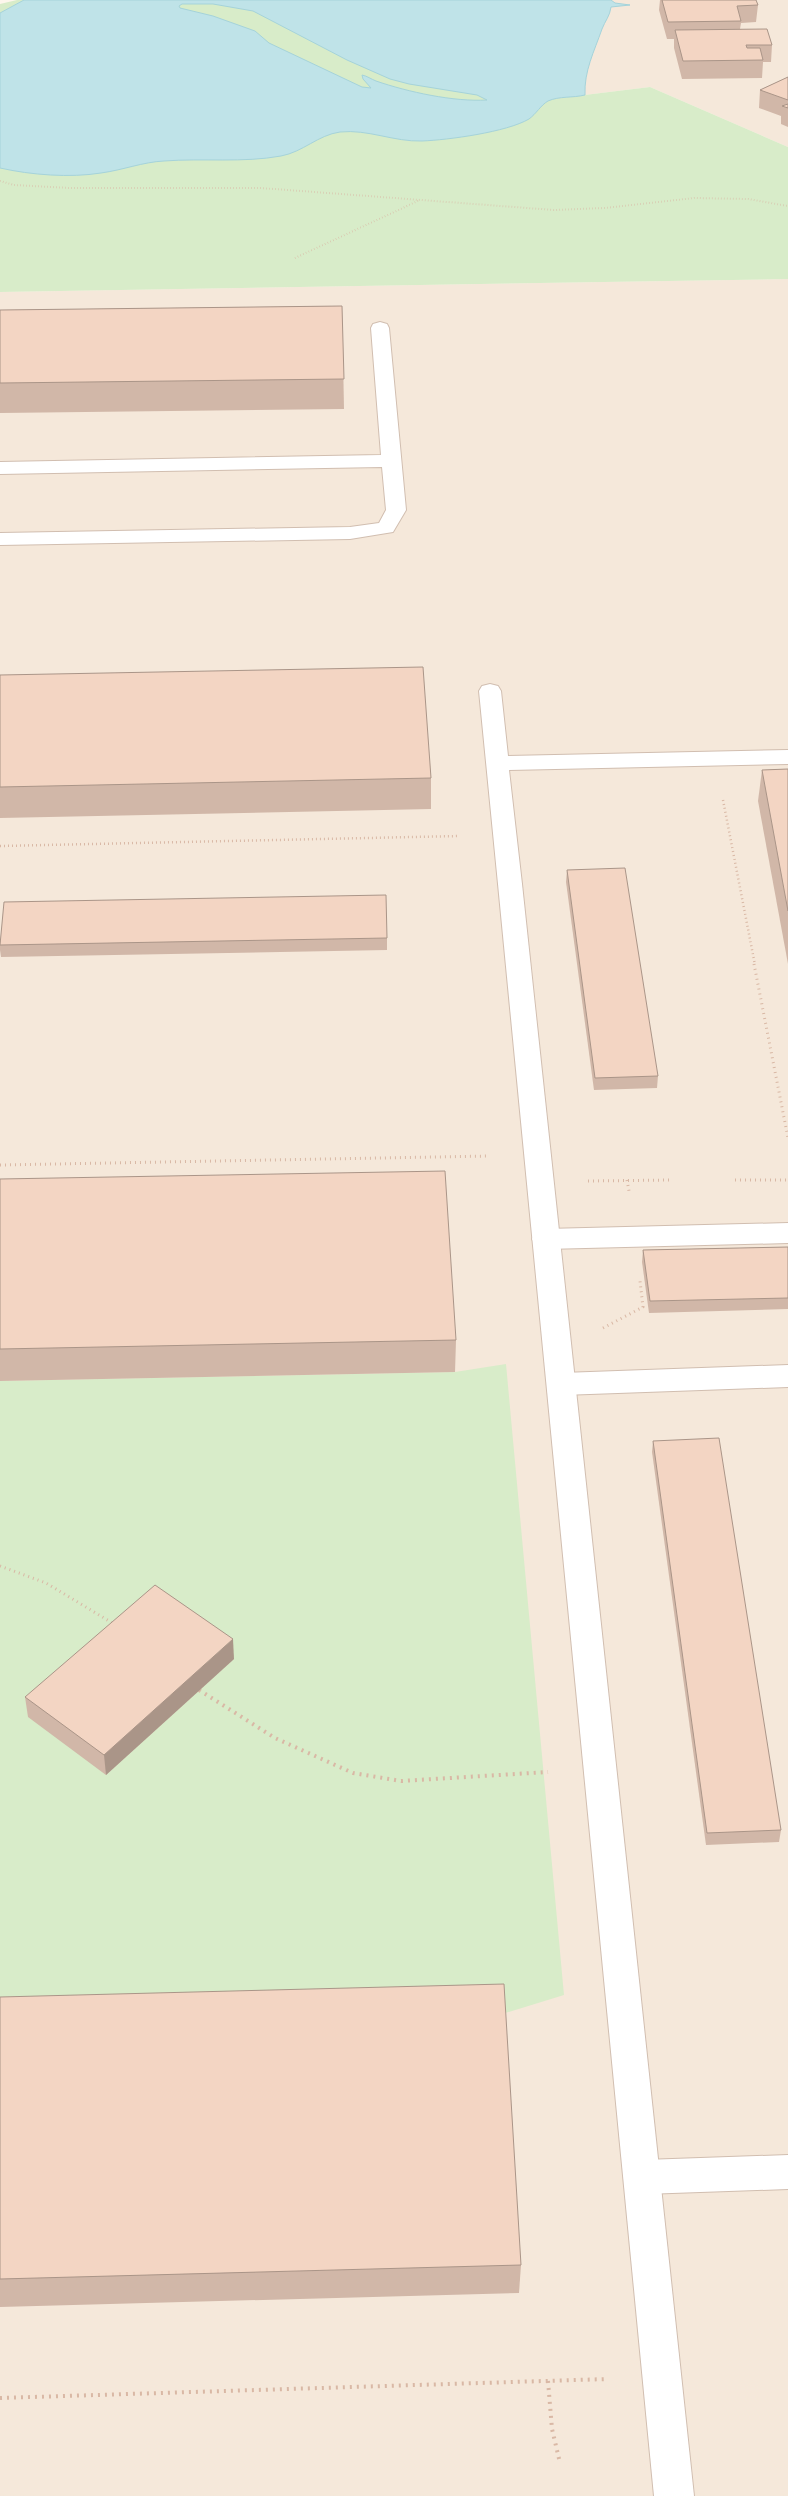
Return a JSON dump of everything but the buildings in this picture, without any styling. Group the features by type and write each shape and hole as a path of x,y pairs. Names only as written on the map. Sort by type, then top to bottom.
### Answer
{"street":[{"path":"0,539 350,533 386,528 396,510 380,328"},
{"path":"0,468 391,461"},
{"path":"490,691 562,1384 604,1813 644,2177 674,2496"},
{"path":"497,763 788,757"},
{"path":"546,1239 788,1232"},
{"path":"562,1384 788,1376"},
{"path":"644,2177 788,2172"}],"path":[{"path":"0,181 14,185 70,188 262,188 554,210 604,208 694,198 748,199 788,206"},
{"path":"296,258 334,242 393,210 421,200"},
{"path":"722,794 788,1138"},
{"path":"0,846 464,836"},
{"path":"0,1165 496,1156"},
{"path":"585,1182 672,1180"},
{"path":"735,1180 788,1180"},
{"path":"597,1331 643,1307 639,1274"},
{"path":"0,1566 46,1583 119,1627"},
{"path":"199,1690 275,1738 353,1773 401,1781 507,1776 557,1771"},
{"path":"0,2398 608,2380 608,2370"},
{"path":"548,2381 552,2429 560,2463"}],"shaded area":[{"path":"242,0 788,0 788,147 650,87 527,102"},
{"path":"788,279 788,2496 0,2496 0,292"}],"green space":[{"path":"17,0 221,0 527,102 650,87 788,147 788,279 0,292 0,4"},
{"path":"506,1364 564,1995 502,2014 0,2027 0,1381 455,1372"}],"water":[{"path":"24,0 611,0 615,3 630,5 611,7 590,62 586,78 585,95 557,98 548,101 529,119 507,128 461,137 422,141 401,140 361,132 340,132 325,136 296,151 281,156 238,160 156,162 89,175 37,174 0,168 0,13","holes":["182,4 213,4 253,11 347,60 390,79 477,95 487,100 431,95 389,85 362,75 371,88 362,87 269,43 255,31 213,16 180,8 179,6"]}]}
